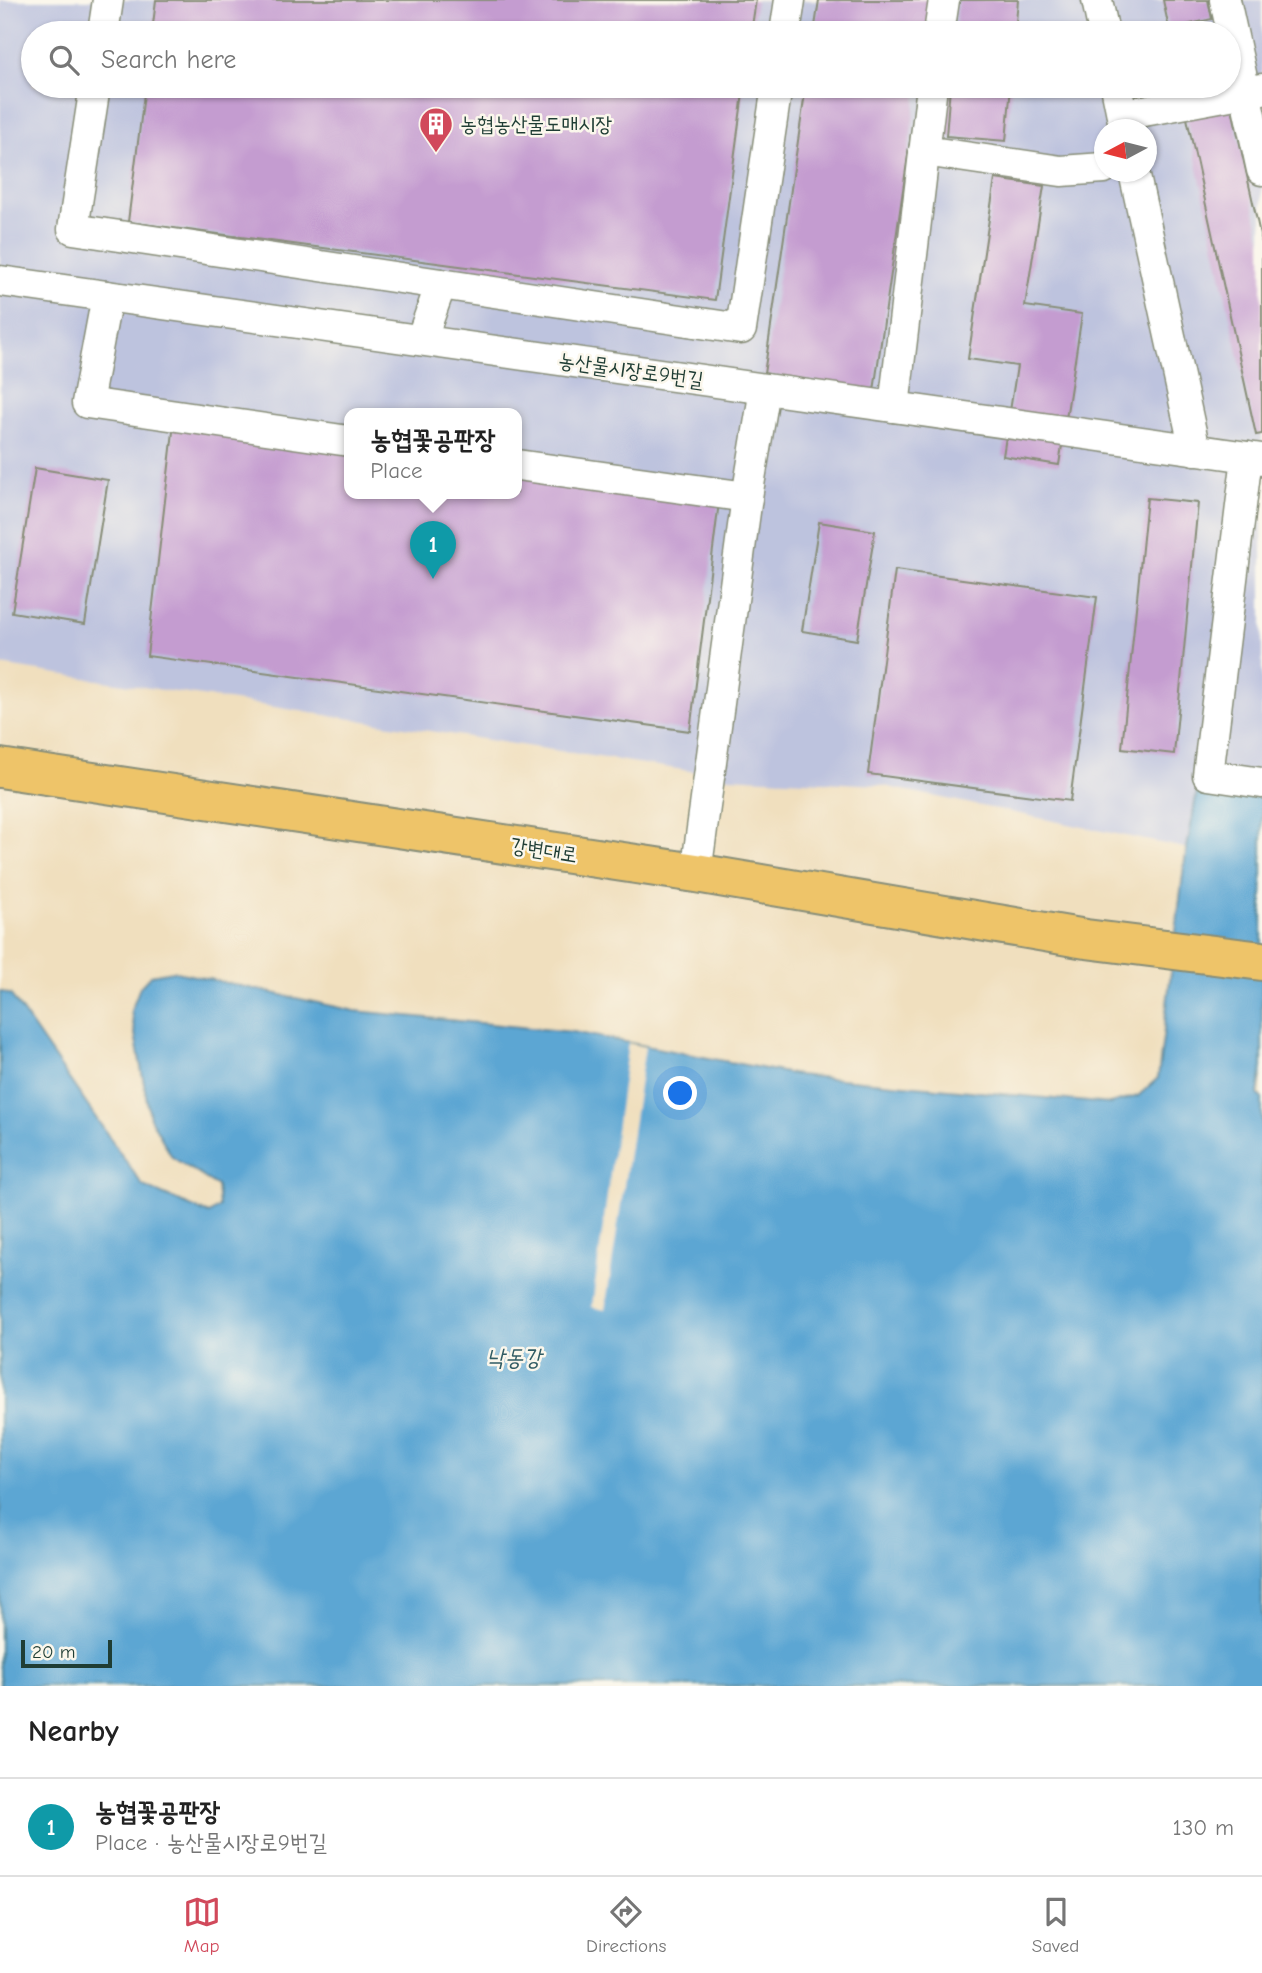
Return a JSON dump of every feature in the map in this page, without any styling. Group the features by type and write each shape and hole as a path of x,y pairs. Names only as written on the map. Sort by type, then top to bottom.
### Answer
{"main road":[{"name":"강변대로","path":"0,768 696,873 1086,939 1262,961"}],"street":[{"path":"105,21 108,0"},
{"path":"787,21 790,0"},
{"path":"941,21 944,0"},
{"path":"1097,0 1101,21"},
{"path":"1225,0 1232,21"},
{"path":"1241,51 1253,90 1262,170"},
{"path":"93,98 73,229 741,329 776,98"},
{"path":"894,407 930,98"},
{"path":"1119,98 1123,119"},
{"path":"1136,119 1221,98"},
{"path":"924,150 1061,171 1094,169"},
{"path":"1136,182 1195,450"},
{"name":"농산물시장로9번길","path":"0,281 1254,458"},
{"path":"421,340 442,284"},
{"path":"107,296 87,403 344,440"},
{"path":"696,873 747,497 765,389"},
{"path":"1254,458 1208,775 1262,783"},
{"path":"522,466 747,497"}],"shaded area":[{"path":"0,0 1262,0 1262,864 879,785 729,777 0,665"}],"water":[{"name":"낙동강","path":"1198,785 1262,796 1262,1067 1258,1094 1262,1099 1262,1686 0,1686 0,991 11,995 143,1186 209,1214 219,1207 217,1186 172,1157 150,1118 131,1011 140,987 151,975 172,971 355,1011 573,1032 797,1075 1110,1104 1138,1096 1158,1078 1184,866"}],"pier":[{"path":"628,1043 645,1047 605,1310 592,1307"}],"building":[{"path":"156,0 756,0 753,21 153,21"},
{"path":"819,0 931,0 928,21 816,21"},
{"path":"958,0 1018,0 1016,21 956,21"},
{"path":"1163,0 1208,0 1212,19 1167,21"},
{"name":"농협농산물도매시장","path":"144,98 742,98 715,300 128,222"},
{"path":"804,98 916,98 874,391 764,374"},
{"path":"949,98 1010,98 1006,141 946,136"},
{"path":"1183,98 1230,98 1262,243 1262,434 1256,435"},
{"path":"995,179 1044,186 1025,306 1082,314 1059,465 1003,456 1017,366 968,359"},
{"path":"174,423 344,447 344,499 522,499 522,474 719,502 690,731 147,656"},
{"path":"35,468 108,480 85,624 12,612"},
{"path":"1147,498 1198,503 1174,754 1122,748"},
{"path":"819,522 875,531 857,640 802,631"},
{"path":"895,570 1097,597 1070,801 868,774"}],"place":[{"name":"농협농산물도매시장","path":"436,154"},
{"name":"농협꽃공판장","path":"433,579"}]}
